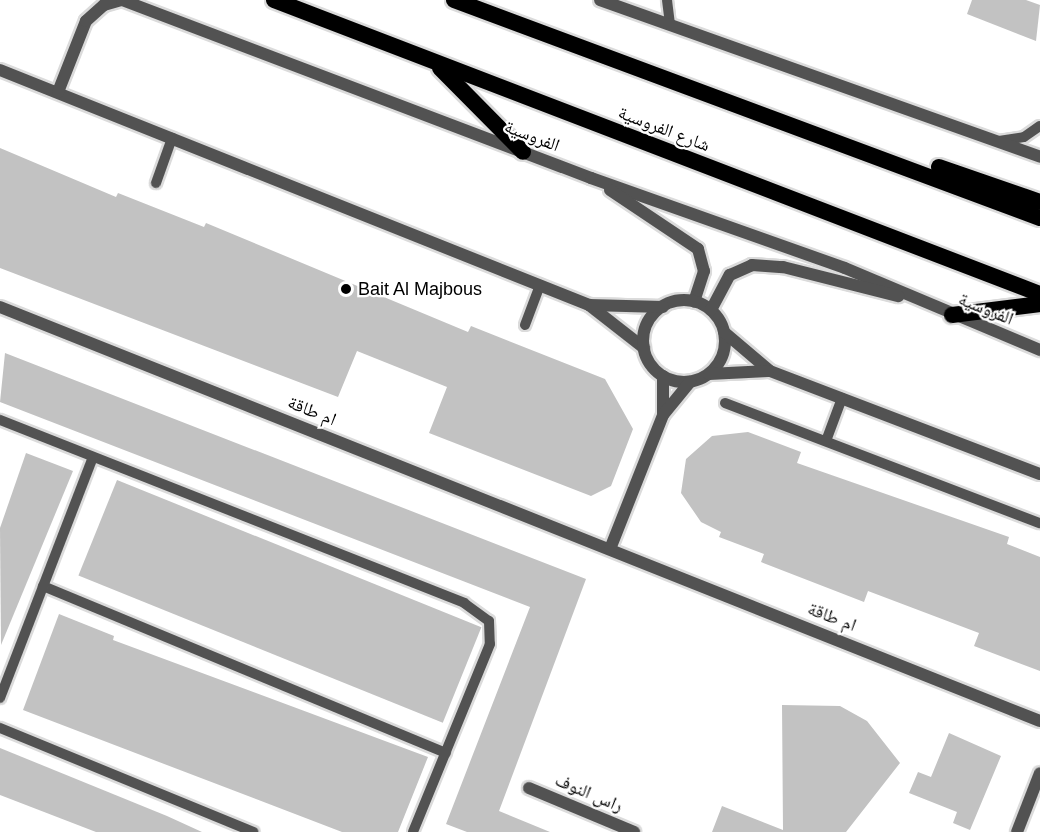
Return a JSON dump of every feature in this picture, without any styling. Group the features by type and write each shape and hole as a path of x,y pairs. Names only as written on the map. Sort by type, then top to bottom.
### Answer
{"highway":[{"name":"شارع الفروسية","path":"274,0 1040,294"},
{"path":"454,0 834,138 1040,218"},
{"path":"435,63 523,152"},
{"path":"834,138 860,141 1040,202"},
{"path":"952,315 1040,304"}],"street":[{"name":"الفروسية","path":"58,92 93,11 114,0 154,9 591,178 845,267 903,296 1040,350"},
{"path":"608,1 1040,157"},
{"path":"0,70 589,305 644,348 663,376 663,415"},
{"path":"591,178 698,249 704,271 694,301"},
{"path":"711,310 730,275 752,265 903,296"},
{"path":"589,305 663,307 694,301 711,310 724,332 770,371 1040,474"},
{"name":"ام طاقة","path":"0,307 1040,722"},
{"path":"644,348 647,325 663,307"},
{"path":"709,374 723,355 724,332"},
{"path":"610,549 663,415 690,382 709,374 770,371"},
{"path":"663,376 690,382"},
{"path":"1017,832 1040,773"},
{"name":"راس النوف","path":"530,788 634,832"}],"lane":[{"path":"667,0 670,24"},
{"path":"999,142 1024,137 1040,126"},
{"path":"156,183 172,138"},
{"path":"525,325 540,285"},
{"path":"826,441 842,398"},
{"path":"725,403 1040,523"},
{"path":"0,420 478,611 489,621 490,644 413,832"},
{"path":"0,698 93,457"},
{"path":"43,586 446,753"},
{"path":"0,728 253,832"}],"building":[{"path":"972,0 1026,0 1040,5 1036,41 967,14"},
{"path":"0,148 116,197 118,193 204,227 206,223 468,332 471,326 605,379 633,429 611,486 591,496 429,433 447,387 357,351 338,397 0,268"},
{"path":"5,353 586,579 499,811 550,832 467,832 446,824 530,607 0,402"},
{"path":"748,432 801,452 797,463 1009,537 1007,544 1040,557 1040,671 974,646 979,633 868,591 864,602 761,562 764,554 719,537 721,532 701,522 681,493 686,459 712,436"},
{"path":"26,453 73,471 1,645 0,528"},
{"path":"117,480 481,627 443,723 78,575"},
{"path":"59,614 114,636 113,640 428,757 398,832 342,832 23,710"},
{"path":"782,705 840,706 867,721 900,763 846,832 712,832 722,806 783,830"},
{"path":"949,733 1001,756 970,830 953,823 957,812 909,793 918,772 931,777"},
{"path":"0,748 202,832 96,832 0,795"}],"place":[{"name":"Bait Al Majbous","path":"346,289"}]}
